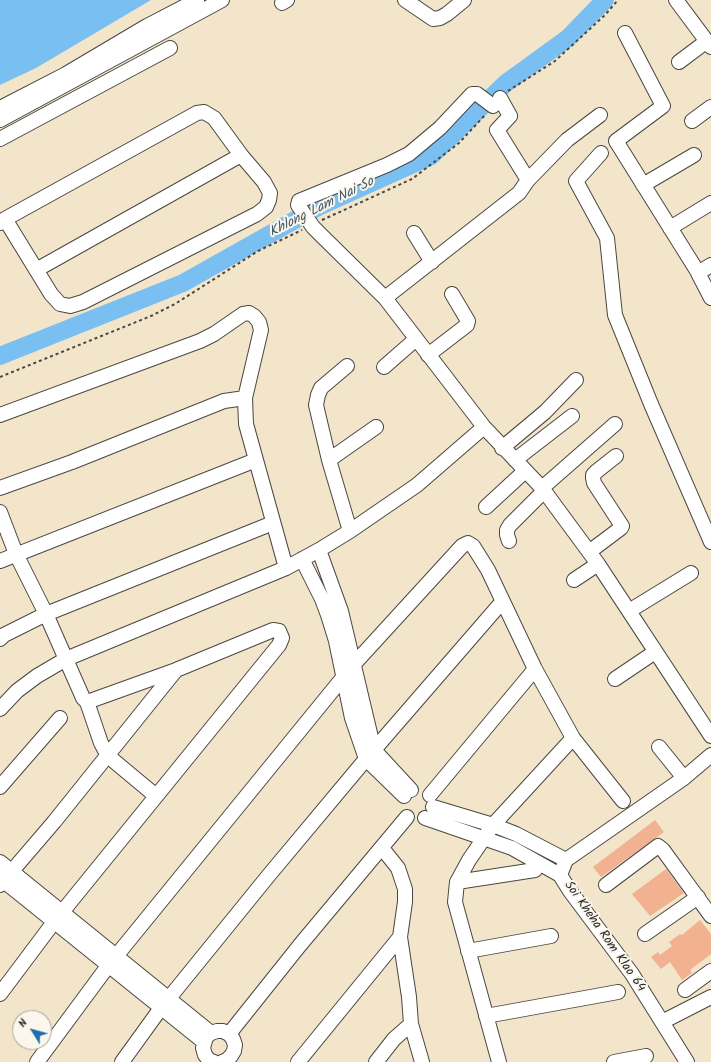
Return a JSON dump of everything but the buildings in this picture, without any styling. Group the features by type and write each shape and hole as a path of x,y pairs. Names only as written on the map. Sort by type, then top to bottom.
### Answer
{"street":[{"path":"0,120 168,22 197,0"},
{"path":"0,108 168,22 222,0"},
{"path":"405,0 433,19 440,18 447,14 464,0"},
{"path":"676,0 708,39 679,62"},
{"path":"625,33 663,106 616,141 699,274 711,298"},
{"path":"0,139 170,48"},
{"path":"528,180 497,130 510,116 495,103 477,94 472,94 440,128 409,154 387,165 299,202 298,205 314,225 384,298 484,427 502,448 543,490 598,564 711,736"},
{"path":"692,121 711,107"},
{"path":"204,112 214,118 241,155 264,182 270,193 266,208 257,214 83,302 70,306 60,304 51,294 3,221 197,113 204,112"},
{"path":"384,298 519,193 528,180 567,140 600,115"},
{"path":"601,153 576,182 608,238 615,315 651,404 711,542"},
{"path":"36,270 241,155"},
{"path":"643,185 694,155"},
{"path":"670,228 711,204"},
{"path":"414,233 432,262"},
{"path":"699,274 698,273 711,265"},
{"path":"428,355 468,325 468,320 452,294"},
{"path":"0,415 200,341 214,334 243,314 249,313 259,322 262,330 245,398 246,424 286,568"},
{"path":"384,367 416,339"},
{"path":"347,366 321,388 316,405 329,460 350,531"},
{"path":"502,448 545,412 576,380"},
{"path":"0,488 72,462 224,402 245,398"},
{"path":"515,460 572,416"},
{"path":"509,541 507,530 510,524 543,490 615,424"},
{"path":"329,460 376,426"},
{"path":"0,709 17,691 37,676 66,659 286,568 319,550 350,531 417,485 484,427"},
{"path":"589,552 622,526 594,483 593,478 597,471 616,456"},
{"path":"0,561 256,460"},
{"path":"486,507 525,471"},
{"path":"0,512 16,554 46,614 83,698 87,702 101,743 108,756 156,796"},
{"path":"0,639 4,635 46,614 273,523"},
{"path":"37,1062 112,961 354,664 462,546 468,543 473,546 488,570 535,669 573,738 623,801"},
{"path":"319,550 341,611 354,664 370,754"},
{"path":"302,559 322,599 328,615 336,641 352,718 370,754 407,793"},
{"path":"574,580 598,564"},
{"path":"629,611 691,572"},
{"path":"122,1062 165,1003 370,754 502,602"},
{"path":"0,994 58,917 278,645 282,638 281,634 278,631 273,630 176,670 87,702"},
{"path":"615,679 656,652"},
{"path":"407,793 401,807 407,817 418,820 535,669"},
{"path":"4,879 54,822 176,670"},
{"path":"0,787 60,718"},
{"path":"499,1062 455,902 457,882 469,860 493,825 573,738"},
{"path":"660,747 684,778"},
{"name":"Soi Kheha Rom Klao 64","path":"687,1062 632,974 570,891 560,875 566,860 684,778 711,755"},
{"path":"407,793 421,789 429,807 484,838 512,848 560,875"},
{"path":"429,807 493,825 516,834 566,860"},
{"path":"229,1034 407,817"},
{"path":"606,885 658,846 663,850 711,916"},
{"path":"382,848 398,868 405,889 405,902 400,937 412,1024 422,1062"},
{"path":"0,862 4,879 58,917 207,1037"},
{"path":"457,882 535,870"},
{"path":"646,934 698,897"},
{"path":"468,951 551,936"},
{"path":"298,1062 400,937"},
{"path":"685,990 711,971"},
{"path":"486,1016 618,992"},
{"path":"662,1022 711,997"},
{"path":"376,1062 394,1039 412,1024"},
{"path":"217,1031 223,1031 229,1034 233,1039 234,1051 220,1061 205,1055 203,1048 207,1037 217,1031"},
{"path":"614,1062 646,1056"}],"path":[{"path":"0,376 151,316 175,304 258,251 412,179 459,143 495,103 510,89 556,61 618,0"}],"water":[{"path":"0,0 151,0 36,68 0,85"}],"waterway":[{"name":"Khlong Lam Nai So","path":"0,356 183,283 320,206 431,156 506,83 568,38 605,0"}]}
